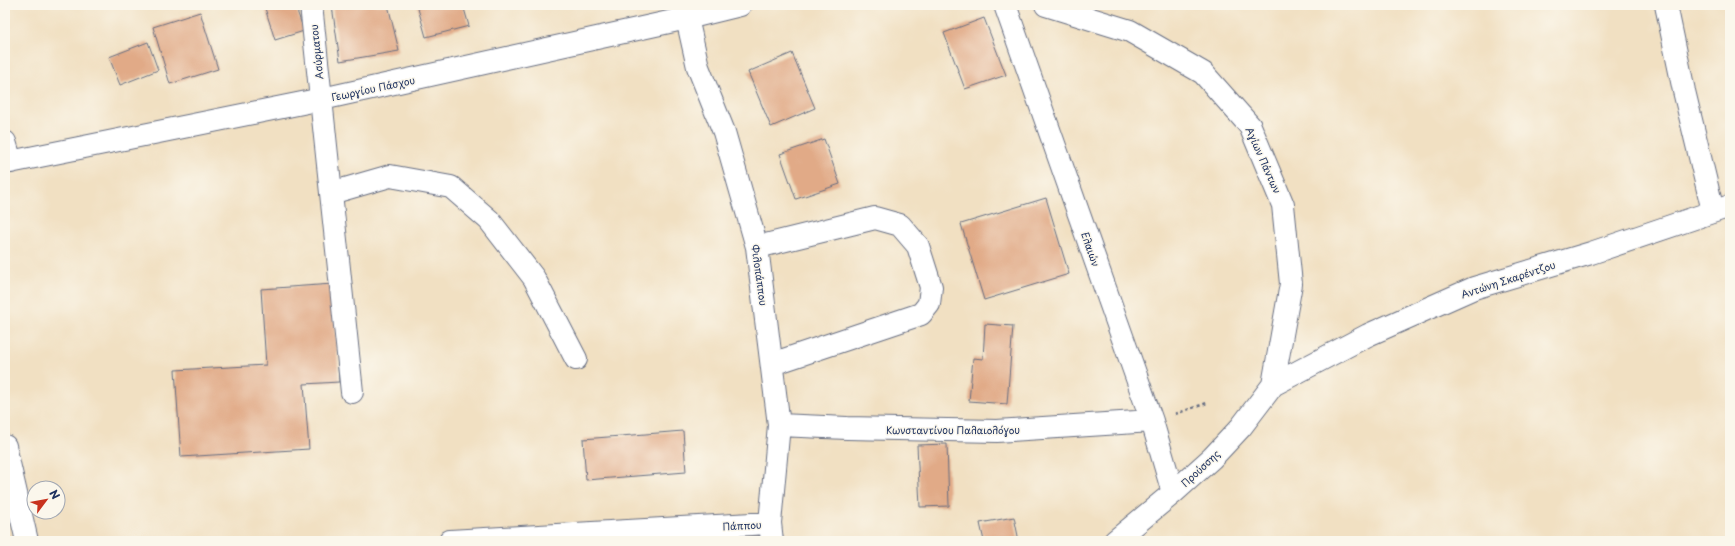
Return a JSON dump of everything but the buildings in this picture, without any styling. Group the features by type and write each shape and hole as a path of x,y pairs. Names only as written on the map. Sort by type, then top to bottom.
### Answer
{"street":[{"name":"Ασύρματου","path":"311,5 352,392"},
{"name":"Γεωργίου Πάσχου","path":"7,156 322,99 691,12 740,5"},
{"name":"Ελαιών","path":"1005,5 1152,421 1173,493"},
{"name":"Αγίων Πάντων","path":"1046,5 1130,31 1203,73 1250,126 1283,205 1291,284 1273,385"},
{"path":"1666,5 1684,92 1721,209"},
{"name":"Φιλοπάππου","path":"691,12 698,67 724,132 757,247 779,425 771,532"},
{"path":"331,193 390,176 451,187 490,220 534,278 576,359"},
{"name":"Αντώνη Σκαρέντζου","path":"1273,385 1368,335 1474,288 1590,253 1721,209"},
{"path":"757,247 875,218 900,225 918,246 932,287 929,304 921,314 772,364"},
{"name":"Προύσσης","path":"1115,541 1173,493 1212,458 1241,427 1273,385"},
{"name":"Κωνσταντίνου Παλαιολόγου","path":"779,425 996,431 1152,421"},
{"path":"5,446 27,541"},
{"name":"Πάππου","path":"450,541 771,532"}],"path":[{"path":"1152,421 1207,403"}]}
